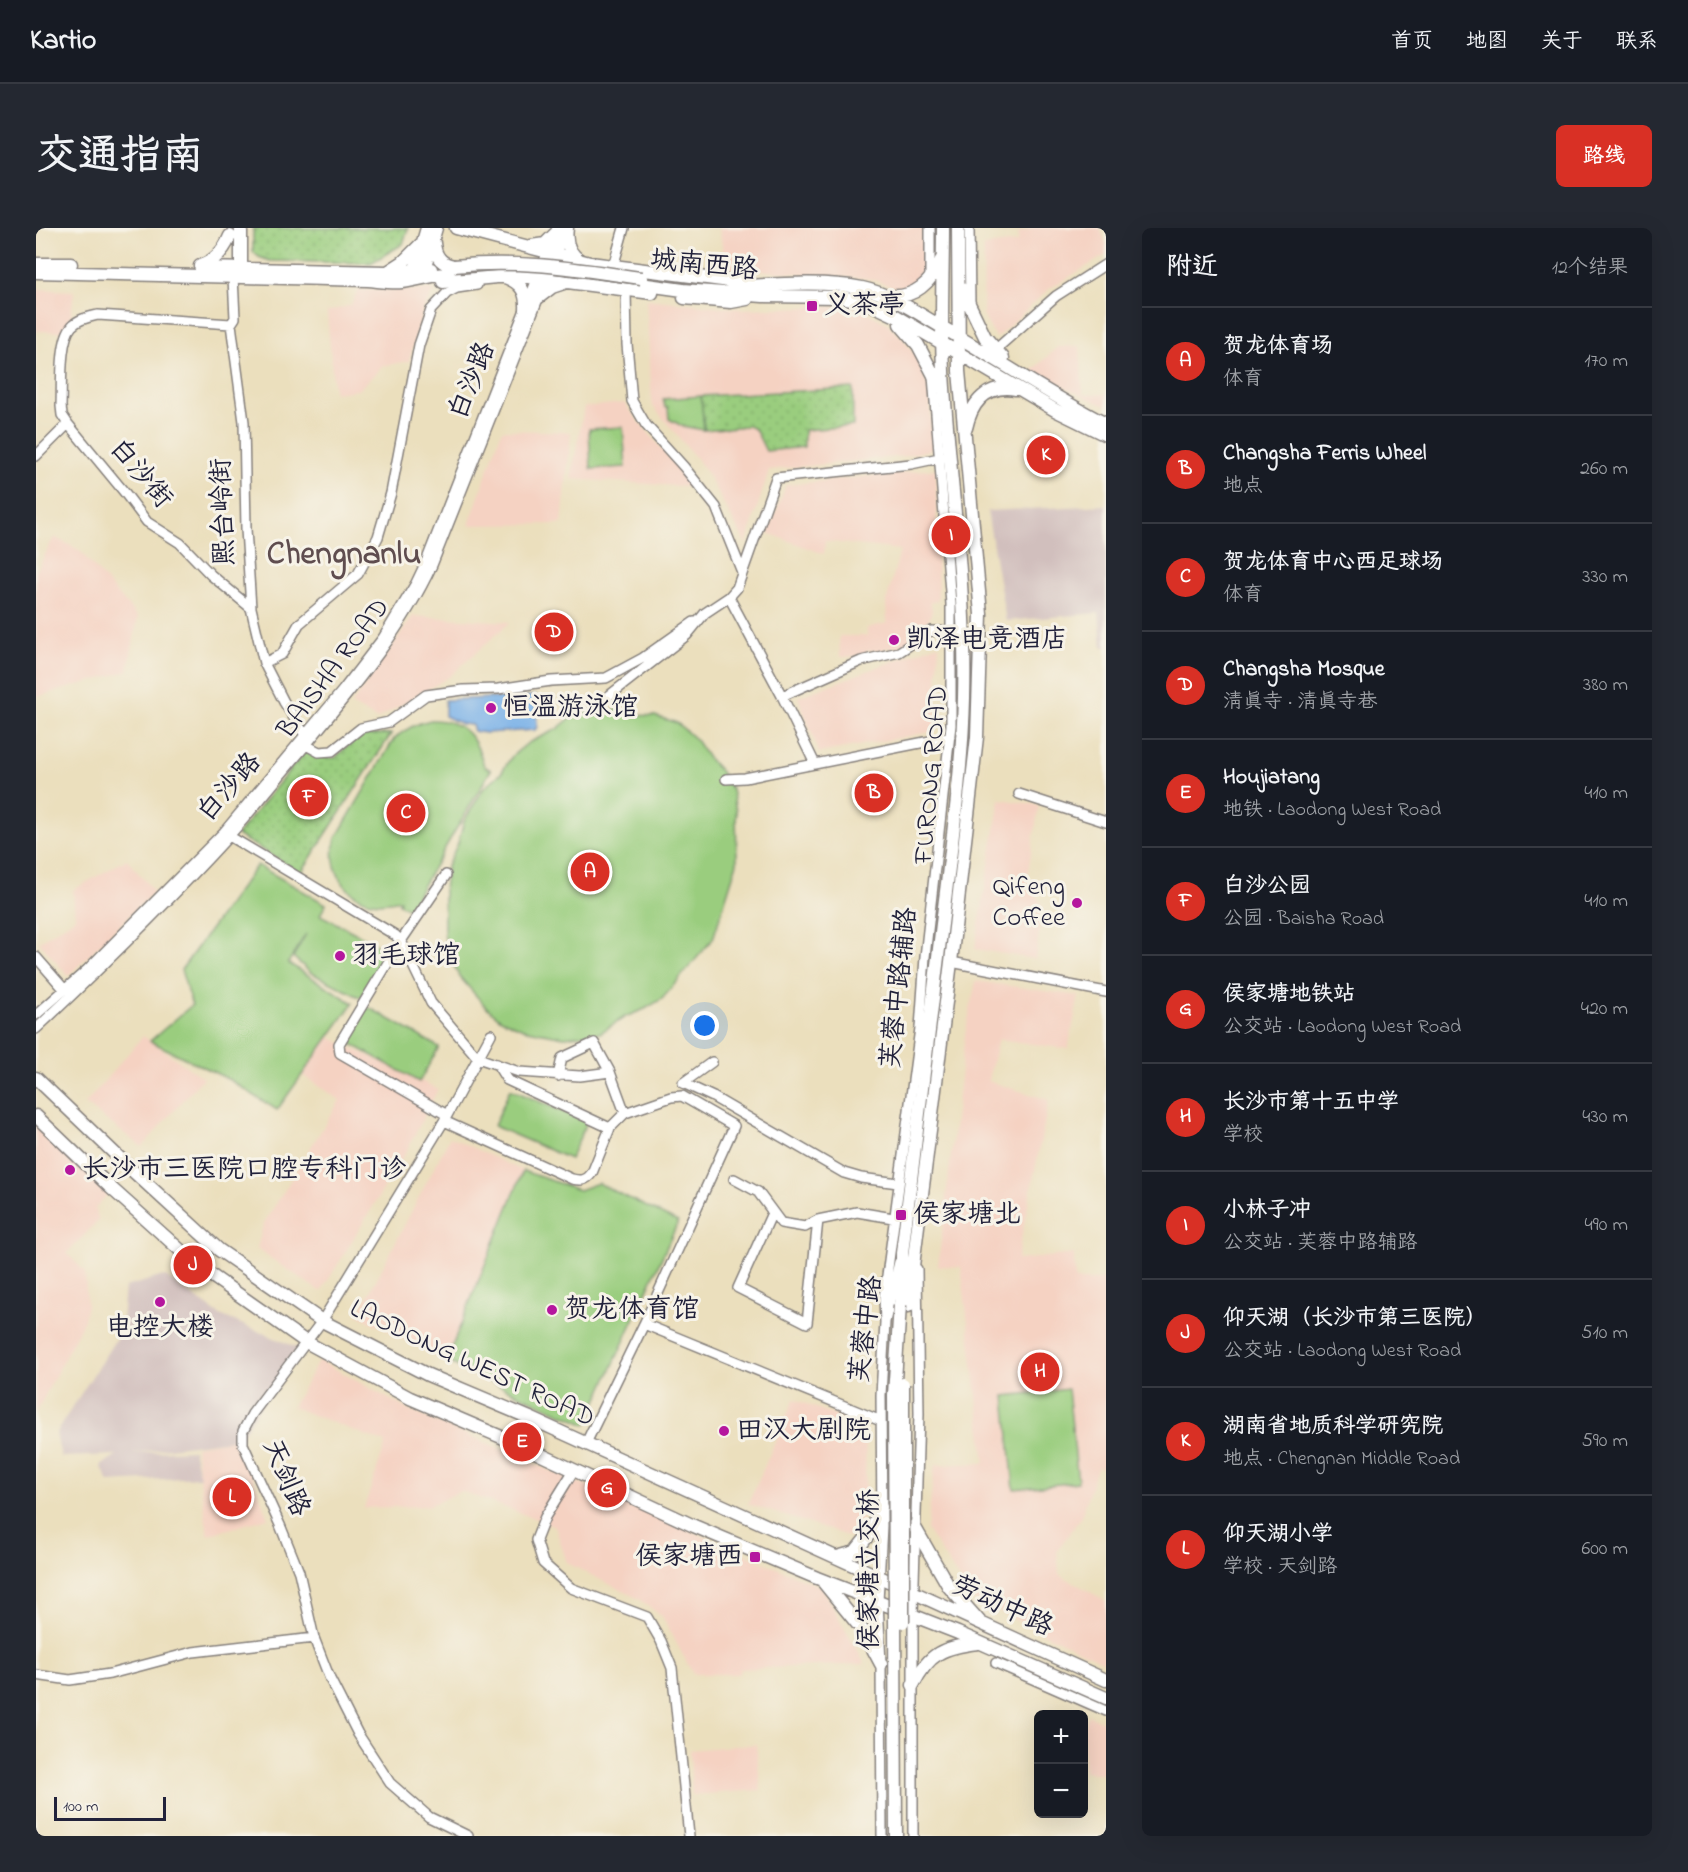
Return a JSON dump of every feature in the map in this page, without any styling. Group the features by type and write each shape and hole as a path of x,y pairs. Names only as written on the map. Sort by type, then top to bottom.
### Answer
{"main road":[{"path":"235,274 241,244 241,228"},
{"path":"456,228 582,262 763,290"},
{"name":"FURONG ROAD","path":"904,1305 902,1252 948,872 962,737 965,680 964,618 945,457 942,344 943,228"},
{"name":"FURONG ROAD","path":"904,1305 916,1243 977,737 981,614 959,354 958,228"},
{"path":"526,246 545,243 560,230 572,254 582,262"},
{"path":"230,232 235,274"},
{"path":"195,268 215,259 221,253 230,232"},
{"path":"430,233 415,278 501,276 542,278 684,298 731,302 763,290"},
{"path":"430,233 439,258 455,269"},
{"path":"384,272 403,262 430,233"},
{"path":"241,244 244,252 255,264 272,270"},
{"path":"885,296 896,297 919,290 930,279 943,253"},
{"name":"城南西路","path":"36,272 415,278 497,262 528,263 640,281 840,297 864,301 884,309 959,354 1024,385"},
{"name":"城南西路","path":"36,264 195,268 235,274 272,270 384,272 415,278"},
{"path":"501,276 515,281 524,292 526,310"},
{"path":"959,277 970,308 985,337 1024,385 1055,410 1106,435"},
{"path":"540,297 552,286 568,282"},
{"name":"城南西路","path":"763,290 850,286 885,296 958,337 1024,385"},
{"path":"884,309 912,337 933,370 945,399"},
{"path":"965,441 972,410 983,395 1002,388 1024,385 1106,424"},
{"name":"LAODONG WEST ROAD","path":"36,1078 219,1250 322,1321 428,1375 586,1443 878,1576"},
{"name":"LAODONG WEST ROAD","path":"36,1116 111,1188 198,1266 306,1342 410,1398 694,1526 878,1602"},
{"name":"侯家塘立交桥","path":"896,1836 894,1395 904,1305"},
{"name":"侯家塘立交桥","path":"904,1305 904,1836"},
{"path":"837,1557 855,1552 871,1532 881,1507"},
{"path":"914,1526 949,1587 983,1625"},
{"name":"劳动中路","path":"878,1576 1106,1680"},
{"path":"821,1580 864,1632 881,1664"},
{"name":"劳动中路","path":"878,1602 1106,1698"},
{"path":"913,1685 927,1661 941,1650 957,1645 979,1643"}],"street":[{"path":"613,267 624,228"},
{"path":"930,228 930,279"},
{"path":"969,228 970,308"},
{"name":"BAISHA ROAD","path":"36,1029 92,976 229,836 305,740 347,696 381,651 422,586 540,297 542,278 560,230"},
{"path":"995,350 1056,296 1106,264"},
{"name":"熙台岭街","path":"235,274 236,318 231,324 244,422 246,529 252,608 264,663 305,740"},
{"path":"264,663 282,654 299,624 358,574 378,537 399,455 419,345 431,310 447,293 457,288 542,278"},
{"name":"白沙路","path":"36,1015 65,990 224,832 305,740 383,638 416,583 526,310 542,278"},
{"path":"626,290 627,344 632,401 646,425 716,507 742,572"},
{"path":"36,456 68,424 62,415 61,406 65,338 72,326 85,318 98,315 231,324"},
{"name":"芙蓉中路辅路","path":"885,1322 884,1298 918,1039 950,737 952,633 945,457 933,370"},
{"name":"白沙街","path":"68,424 147,522 180,543 211,575 252,608"},
{"path":"305,740 320,752 332,751 361,728 389,722 426,695 463,690 498,689 551,681 606,678 643,658 729,597 736,588 776,478 911,464 945,457"},
{"path":"729,597 815,764"},
{"path":"601,702 687,635 705,613"},
{"path":"782,696 861,661 899,652 931,631 952,633"},
{"path":"726,779 745,778 950,737"},
{"path":"1019,794 1106,822"},
{"path":"229,836 395,935 430,1003 478,1058 519,1072 558,1076 610,1072"},
{"path":"446,874 400,941 365,999 339,1044 340,1053 445,1118 572,1179 581,1181 587,1179 592,1173 610,1128 625,1113 671,1097 682,1096 734,1126 644,1324 586,1443"},
{"path":"36,957 65,990"},
{"path":"951,962 1106,992"},
{"name":"天剑路","path":"468,1836 429,1817 390,1783 358,1734 330,1679 314,1638 299,1572 243,1444 243,1431 252,1414 322,1321 445,1118 491,1034"},
{"path":"558,1076 562,1058 594,1043 610,1072 625,1113"},
{"path":"712,1062 683,1083 712,1097 844,1173 861,1179 898,1183"},
{"path":"497,1064 507,1080 610,1128"},
{"path":"735,1179 758,1192 782,1223 805,1227 818,1220 857,1212 894,1218"},
{"path":"772,1213 738,1288 807,1323 818,1220"},
{"name":"芙蓉中路","path":"913,1615 919,1414 916,1243"},
{"name":"芙蓉中路","path":"882,1836 881,1664 878,1602 882,1526 880,1421 885,1322 902,1252"},
{"path":"644,1324 880,1421"},
{"path":"574,1470 545,1517 536,1540 543,1563 571,1588 647,1617 661,1641 672,1668 689,1836"},
{"path":"913,1615 913,1836"},
{"path":"36,1675 70,1680 110,1674 194,1652 314,1638"},
{"path":"996,1663 1106,1711"}],"shaded area":[{"path":"719,228 924,228 924,270 918,286 900,289 871,279 726,268"},
{"path":"1032,228 1100,228 1106,244 1106,255 1049,289 996,338 983,316 984,246 1018,242 1018,233"},
{"path":"36,289 74,291 69,332 36,331"},
{"path":"358,290 434,290 424,308 409,361 383,366 358,390 334,393 327,312 351,305"},
{"path":"646,299 741,309 854,306 887,323 919,360 929,390 933,449 905,456 769,470 746,544 704,468 652,405"},
{"path":"1080,346 1083,395 1106,394 1106,406 1032,371 1058,347"},
{"path":"624,403 693,487 571,479 584,407"},
{"path":"502,430 571,432 562,524 469,525"},
{"path":"936,469 938,601 931,602 932,611 928,621 914,634 915,641 900,647 866,651 866,656 840,657 839,636 867,636 867,628 887,623 886,603 900,550 825,541 824,554 768,533 786,485"},
{"path":"1106,505 1106,647 1102,647 1099,613 1006,621 987,511"},
{"path":"54,537 79,550 138,617 128,671 36,697 36,572"},
{"path":"413,616 510,622 449,677 377,719 351,705"},
{"path":"939,644 935,731 819,753 798,697"},
{"path":"1000,799 1039,805 1027,878 1043,907 1035,959 975,949"},
{"path":"127,859 154,892 68,976 39,942 75,918 73,890"},
{"path":"976,981 1079,996 1068,1049 998,1039 988,1081 1049,1100 1017,1260 1074,1254 1075,1280 1106,1280 1106,1467 1097,1468 1081,1517 1057,1551 1059,1574 1106,1601 1106,1663 972,1599 927,1530 935,1465 985,1463 961,1267 938,1266 965,1035"},
{"path":"143,1036 203,1078 142,1147 85,1104"},
{"path":"329,1037 438,1089 406,1152 321,1292 257,1249 263,1225 340,1100 302,1075"},
{"path":"36,1124 111,1191 95,1208 99,1220 67,1253 85,1272 87,1305 84,1320 36,1413"},
{"path":"450,1137 523,1171 446,1361 358,1315"},
{"path":"164,1276 220,1315 298,1348 239,1439 131,1453 193,1450 200,1477 109,1482 101,1466 117,1455 61,1457 56,1433 121,1331 125,1287"},
{"path":"319,1360 409,1410 821,1587 865,1664 741,1669 739,1674 693,1674 662,1616 637,1598 567,1563 555,1526 461,1491 429,1506 364,1508 386,1443 292,1407"},
{"path":"794,1399 866,1428 865,1513 851,1537 748,1504"},
{"path":"239,1439 268,1518 208,1535 195,1446"},
{"path":"1088,1715 1106,1723 1106,1774 1088,1772"},
{"path":"756,1744 761,1790 692,1795 690,1750"}],"green space":[{"path":"253,228 408,228 403,244 371,263 270,261 253,252"},
{"path":"853,388 853,426 804,430 804,447 766,451 755,429 748,426 704,430 701,396"},
{"path":"701,396 704,430 682,426 669,419 668,407 665,407 663,399"},
{"path":"623,427 626,467 591,469 589,429"},
{"path":"600,710 619,710 637,715 655,716 677,723 696,740 732,790 736,810 737,863 713,939 662,999 625,1017 600,1033 564,1037 523,1029 501,1019 486,1007 459,976 449,956 444,933 444,890 447,866 458,843 464,821 483,789 501,773 512,756 528,743 557,729 573,716"},
{"path":"431,720 452,723 466,732 477,746 484,766 491,770 409,909 399,904 400,900 379,903 362,899 345,886 336,869 334,848 336,838 394,739 411,727"},
{"path":"391,734 301,873 237,835 305,751 317,756 335,758 360,737"},
{"path":"257,865 326,904 320,915 367,939 388,954 361,998 310,972 293,957 306,934 288,963 353,1003 277,1110 230,1080 150,1041 192,1005 181,970"},
{"path":"366,1006 439,1047 419,1082 346,1041"},
{"path":"510,1089 587,1122 570,1159 494,1126"},
{"name":"贺龙体育馆","path":"523,1171 579,1190 598,1183 678,1222 586,1425 446,1361"},
{"path":"1068,1389 1078,1482 1014,1489 1005,1396"}],"water":[{"name":"恒温游泳馆","path":"536,696 537,727 535,730 485,733 474,731 472,725 462,724 445,716 445,700"}],"place":[{"name":"义茶亭","path":"812,306"},
{"name":"湖南省地质科学研究院","path":"1046,455"},
{"name":"小林子冲","path":"951,535"},
{"name":"Changsha Mosque","path":"554,632"},
{"name":"凯泽电竞酒店","path":"894,640"},
{"name":"恒温游泳馆","path":"491,708"},
{"name":"Changsha Ferris Wheel","path":"874,793"},
{"name":"白沙公园","path":"309,797"},
{"name":"贺龙体育中心西足球场","path":"406,813"},
{"name":"贺龙体育场","path":"590,872"},
{"name":"Qifeng Coffee","path":"1077,903"},
{"name":"羽毛球馆","path":"340,956"},
{"name":"长沙市三医院口腔专科门诊","path":"70,1170"},
{"name":"侯家塘北","path":"901,1215"},
{"name":"仰天湖（长沙市第三医院）","path":"193,1265"},
{"name":"电控大楼","path":"160,1302"},
{"name":"贺龙体育馆","path":"552,1310"},
{"name":"长沙市第十五中学","path":"1040,1372"},
{"name":"田汉大剧院","path":"724,1431"},
{"name":"Houjiatang","path":"522,1442"},
{"name":"侯家塘地铁站","path":"607,1488"},
{"name":"仰天湖小学","path":"232,1497"},
{"name":"侯家塘西","path":"755,1557"}],"district":[{"name":"Chengnanlu","path":"344,555"}]}
